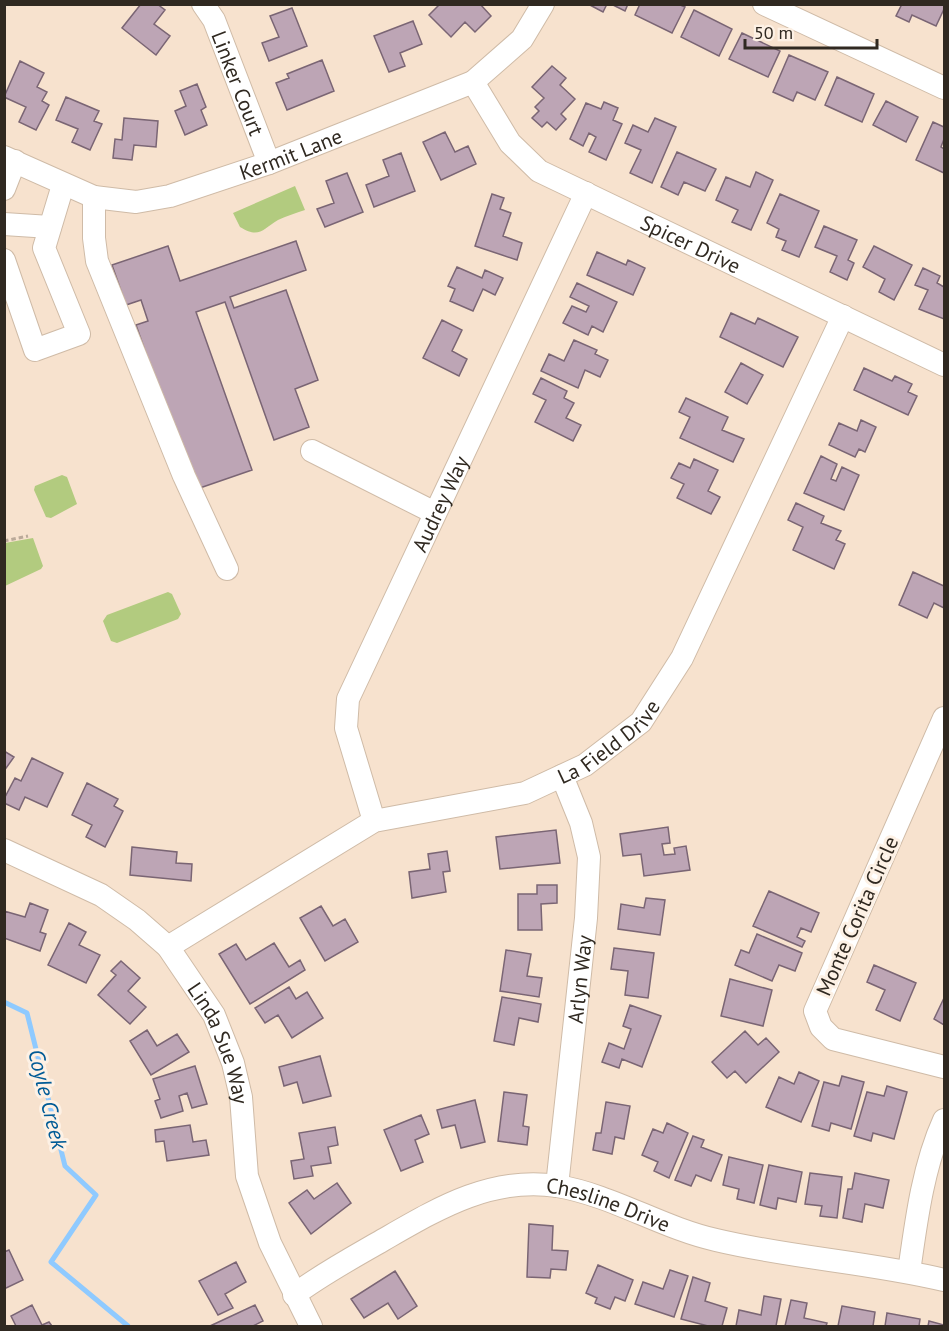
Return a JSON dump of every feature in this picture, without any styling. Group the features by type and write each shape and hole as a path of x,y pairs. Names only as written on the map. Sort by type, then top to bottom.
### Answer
{"street":[{"name":"Linker Court","path":"203,4 214,20 269,163"},
{"name":"Kermit Lane","path":"10,159 63,185 94,197 136,202 170,196 269,163 473,82 522,39 543,4"},
{"path":"764,4 945,88"},
{"name":"Spicer Drive","path":"473,82 510,143 539,171 945,365"},
{"path":"4,189 10,159"},
{"path":"4,260 35,350 79,334 44,248 63,185"},
{"name":"Audrey Way","path":"374,822 346,728 348,699 586,193"},
{"path":"94,197 94,238 97,261 175,455 227,569"},
{"path":"4,224 50,227"},
{"name":"La Field Drive","path":"168,947 374,822 525,792 585,765 641,722 682,658 843,316"},
{"path":"312,452 435,513"},
{"name":"Monte Corita Circle","path":"945,718 815,1011 821,1027 833,1039 945,1067"},
{"name":"Arlyn Way","path":"557,1186 586,918 589,857 581,823 562,776"},
{"name":"Linda Sue Way","path":"4,849 101,895 137,920 168,947 214,1015 233,1063 241,1097 247,1176 270,1243 311,1326"},
{"path":"909,1272 914,1232 935,1140 945,1120"},
{"name":"Chesline Drive","path":"294,1295 321,1275 452,1201 510,1184 557,1186 713,1240 796,1257 909,1272 945,1281"}],"path":[{"path":"4,541 28,536"}],"green space":[{"path":"295,186 305,210 278,220 260,231 246,231 240,227 233,213"},
{"path":"62,475 67,477 77,504 51,518 46,517 34,490 35,486"},
{"path":"33,538 43,566 5,586 5,543"},
{"path":"168,592 172,594 181,614 178,619 117,643 111,641 103,621 107,615"}],"building":[{"path":"141,4 157,4 165,10 154,24 170,36 156,55 122,28"},
{"path":"440,4 480,4 491,16 475,32 465,22 451,37 429,15"},
{"path":"588,4 607,4 603,12"},
{"path":"611,4 628,4 625,11"},
{"path":"640,4 678,4 685,7 672,33 635,15"},
{"path":"902,4 944,4 944,9 936,26 912,15 909,22 896,16"},
{"path":"292,8 307,46 269,61 262,43 279,37 270,16"},
{"path":"694,10 732,29 719,56 681,37"},
{"path":"413,21 422,44 400,53 405,66 389,72 374,36"},
{"path":"742,33 780,51 768,77 729,59"},
{"path":"789,55 828,72 815,100 797,92 793,101 773,92"},
{"path":"322,60 334,91 287,110 276,83 289,78 287,74"},
{"path":"20,61 44,73 37,87 47,92 42,101 49,105 36,130 19,122 26,107 4,97"},
{"path":"552,66 566,78 560,85 575,99 561,114 566,119 556,130 547,122 542,127 532,118 539,111 535,107 544,98 532,87"},
{"path":"837,77 874,94 862,122 825,105"},
{"path":"197,84 206,107 201,110 207,125 185,135 175,111 186,106 180,91"},
{"path":"66,97 99,111 94,121 102,124 90,150 72,142 78,129 56,120"},
{"path":"886,101 918,117 906,142 873,125"},
{"path":"604,102 618,108 613,120 622,124 606,160 589,152 596,137 589,133 583,146 570,139 586,103 601,109"},
{"path":"124,118 158,121 156,147 134,145 132,160 113,158 115,139 122,140"},
{"path":"655,118 676,127 652,183 630,173 641,150 625,143 633,125 648,132"},
{"path":"933,122 944,127 941,147 944,149 944,173 916,160"},
{"path":"445,132 455,152 468,146 476,164 441,180 423,142"},
{"path":"677,152 716,169 705,191 684,182 678,195 661,187"},
{"path":"401,153 415,191 374,207 366,185 389,176 383,160"},
{"path":"756,172 773,180 751,230 732,222 738,210 716,200 726,177 750,187"},
{"path":"347,173 363,212 325,227 317,209 334,203 326,181"},
{"path":"492,194 504,198 500,209 511,213 503,236 522,243 517,260 475,246"},
{"path":"780,194 819,211 799,257 782,250 786,241 776,237 779,229 767,223"},
{"path":"824,226 857,240 848,260 854,263 847,280 830,272 837,256 815,247"},
{"path":"296,241 306,270 230,297 234,308 286,290 318,380 295,389 309,427 274,440 225,302 196,312 252,470 194,490 136,325 148,321 141,300 126,305 112,265 168,246 180,281"},
{"path":"874,246 912,265 894,300 879,292 885,279 863,267"},
{"path":"597,252 626,265 628,260 645,268 633,295 587,275"},
{"path":"457,267 482,278 485,270 503,278 495,295 483,289 473,311 450,301 455,289 448,286"},
{"path":"923,268 940,276 937,283 944,287 944,319 919,309 928,290 915,285"},
{"path":"577,283 617,302 603,332 592,326 588,335 563,323 572,306 586,312 589,306 570,297"},
{"path":"731,313 755,324 758,318 798,337 783,367 720,337"},
{"path":"442,320 462,330 452,351 467,359 459,376 423,358"},
{"path":"574,340 597,350 595,354 608,360 600,377 585,370 578,388 541,371 549,354 564,361"},
{"path":"741,363 763,375 747,404 725,392"},
{"path":"864,368 892,381 895,376 912,384 908,392 917,396 908,415 854,390"},
{"path":"541,378 567,391 564,398 574,403 566,418 581,425 573,441 535,422 546,400 533,394"},
{"path":"686,398 728,417 722,430 744,439 733,462 680,438 690,417 679,412"},
{"path":"861,420 876,427 865,452 859,449 855,457 829,445 839,423 857,431"},
{"path":"821,456 837,464 831,479 836,481 842,467 859,475 844,510 804,493"},
{"path":"694,459 718,470 708,491 720,497 711,514 677,498 684,484 671,478 679,463 690,468"},
{"path":"796,503 824,516 821,523 841,531 836,540 845,544 834,569 793,550 803,527 788,520"},
{"path":"913,572 944,586 944,608 934,603 927,618 899,605"},
{"path":"4,751 14,757 4,771"},
{"path":"32,758 63,773 47,807 25,797 19,810 4,803 4,799 15,778 21,781"},
{"path":"87,783 118,799 114,806 123,811 105,847 86,837 92,825 72,815"},
{"path":"668,827 670,843 662,844 664,855 675,854 674,848 686,846 690,870 644,876 641,854 623,856 620,834"},
{"path":"556,830 560,863 500,869 496,837"},
{"path":"132,847 177,852 176,863 192,864 191,881 130,875"},
{"path":"447,851 450,871 443,872 446,892 412,898 409,872 430,869 428,854"},
{"path":"537,885 557,885 557,903 541,904 542,930 518,930 518,894 537,894"},
{"path":"769,891 819,913 811,932 801,928 797,937 805,941 802,947 753,926"},
{"path":"646,898 665,900 660,935 618,929 621,904 644,908"},
{"path":"30,903 48,910 40,932 46,934 40,951 4,938 4,911 25,917"},
{"path":"321,906 333,926 345,919 358,942 325,961 300,918"},
{"path":"69,923 86,932 79,945 100,955 86,983 48,965"},
{"path":"757,934 802,953 795,971 779,965 772,981 735,965 741,950 749,953"},
{"path":"274,943 289,967 300,960 305,970 250,1004 219,954 236,944 246,960"},
{"path":"614,948 654,953 648,998 625,995 628,971 611,969"},
{"path":"506,950 531,954 527,976 542,978 539,997 500,991"},
{"path":"121,961 140,978 128,991 146,1007 130,1024 98,995 116,975 111,971"},
{"path":"874,965 916,983 900,1021 876,1010 885,990 867,982"},
{"path":"730,979 772,990 763,1026 721,1016"},
{"path":"289,987 296,999 307,992 323,1018 292,1038 278,1015 265,1023 255,1008"},
{"path":"502,997 541,1004 538,1022 519,1018 514,1045 494,1041"},
{"path":"944,998 944,1025 934,1019"},
{"path":"630,1005 661,1016 642,1067 622,1059 619,1068 602,1062 609,1043 624,1049 631,1029 623,1026"},
{"path":"147,1030 157,1046 177,1034 189,1052 151,1075 130,1041"},
{"path":"745,1031 758,1045 766,1038 779,1052 746,1083 735,1071 727,1078 712,1062"},
{"path":"320,1056 331,1096 303,1103 297,1082 284,1086 279,1067"},
{"path":"195,1066 207,1104 192,1108 187,1093 179,1096 183,1111 161,1118 155,1101 160,1099 153,1079"},
{"path":"799,1072 819,1081 801,1122 766,1107 779,1077 794,1084"},
{"path":"842,1076 864,1082 851,1129 831,1123 829,1131 812,1126 824,1082 839,1086"},
{"path":"887,1086 907,1092 894,1139 873,1133 871,1141 854,1136 867,1092 884,1096"},
{"path":"504,1092 527,1095 523,1126 529,1127 527,1145 498,1141"},
{"path":"475,1100 485,1142 461,1148 455,1125 442,1128 437,1110"},
{"path":"606,1102 630,1106 624,1139 615,1137 612,1154 593,1150 596,1133 601,1133"},
{"path":"421,1115 429,1134 415,1140 423,1162 401,1171 384,1130"},
{"path":"667,1123 688,1133 669,1178 654,1171 658,1162 642,1155 653,1129 663,1133"},
{"path":"190,1125 193,1142 206,1140 209,1155 167,1161 164,1141 156,1142 155,1130"},
{"path":"335,1127 338,1145 328,1147 331,1163 311,1166 313,1176 294,1179 291,1161 304,1159 299,1133"},
{"path":"693,1136 704,1140 701,1147 722,1155 711,1181 696,1175 691,1186 675,1180"},
{"path":"729,1157 763,1165 754,1203 737,1199 739,1189 723,1185"},
{"path":"769,1165 802,1172 796,1202 778,1198 776,1209 760,1205"},
{"path":"810,1173 842,1177 837,1218 820,1216 822,1206 805,1204"},
{"path":"855,1173 889,1180 883,1208 865,1204 862,1222 843,1218 848,1189 852,1189"},
{"path":"337,1183 351,1203 311,1234 289,1203 307,1190 314,1199"},
{"path":"529,1224 553,1226 552,1250 568,1251 566,1270 551,1269 550,1278 527,1277"},
{"path":"9,1250 23,1280 4,1289 4,1252"},
{"path":"236,1262 246,1282 225,1294 233,1308 218,1315 199,1281"},
{"path":"598,1265 633,1280 625,1301 615,1297 610,1309 595,1303 597,1298 586,1293"},
{"path":"670,1270 688,1276 674,1317 635,1304 643,1282 663,1289"},
{"path":"395,1271 417,1306 398,1319 388,1303 364,1318 351,1299"},
{"path":"693,1277 710,1283 705,1301 727,1308 722,1326 708,1326 681,1319"},
{"path":"764,1296 781,1299 776,1326 736,1326 739,1310 761,1315"},
{"path":"791,1300 807,1303 804,1318 827,1323 826,1326 785,1326"},
{"path":"32,1305 42,1325 49,1322 52,1326 16,1326 11,1316"},
{"path":"255,1305 263,1321 253,1326 210,1326"},
{"path":"842,1306 875,1312 873,1326 838,1326"},
{"path":"887,1313 920,1319 919,1326 885,1326"},
{"path":"929,1321 944,1325 944,1326 928,1326"}],"waterway":[{"name":"Coyle Creek","path":"4,1002 27,1013 65,1166 96,1195 51,1262 128,1326"}]}
